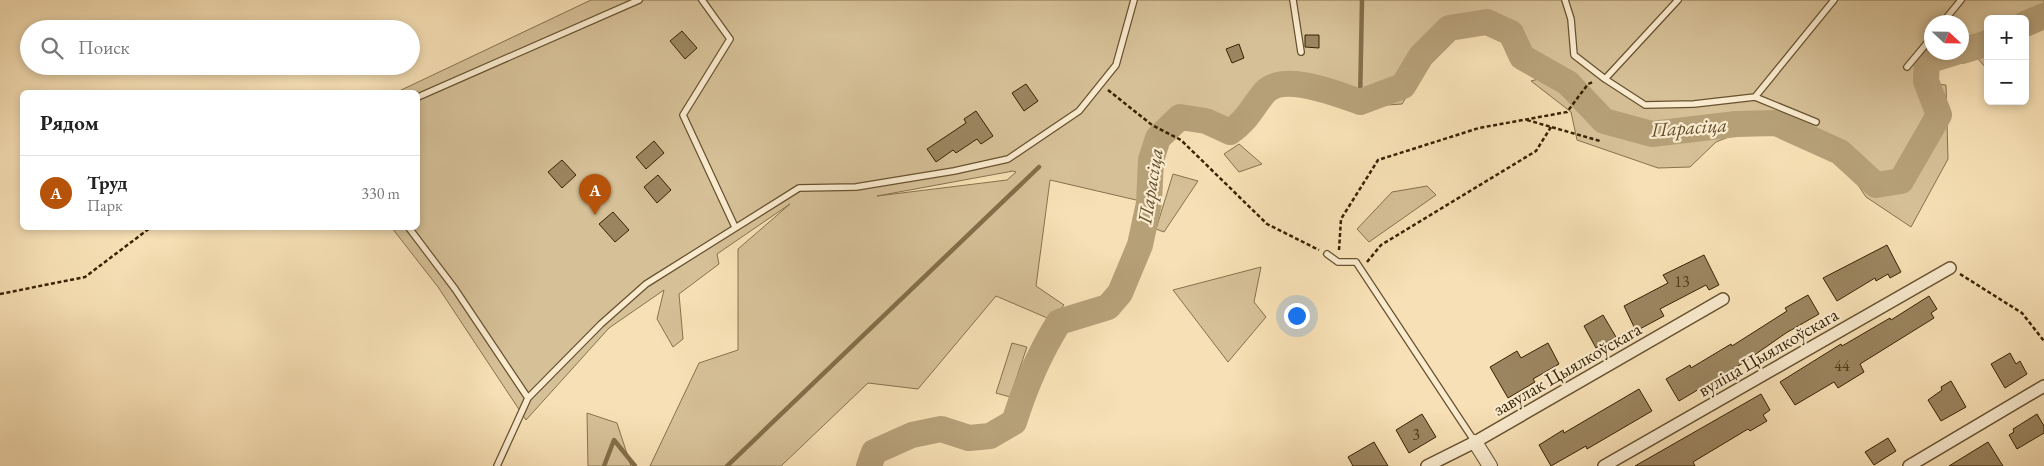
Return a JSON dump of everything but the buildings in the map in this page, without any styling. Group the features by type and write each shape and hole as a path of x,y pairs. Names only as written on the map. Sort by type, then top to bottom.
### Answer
{"street":[{"name":"вуліца Цыялкоўскага","path":"1604,466 1950,268"},
{"name":"завулак Цыялкоўскага","path":"1427,466 1475,442 1723,299"},
{"path":"1909,466 2044,386"},
{"path":"1475,442 1490,466"}],"lane":[{"path":"420,96 639,0"},
{"path":"702,0 730,38 683,115 735,227"},
{"path":"497,466 528,398 601,324 646,284 799,188 856,187 954,171 1008,159 1080,110 1101,84 1116,65 1134,0"},
{"path":"1293,0 1301,52"},
{"path":"1564,0 1571,19 1574,55 1605,80 1645,105 1694,104 1755,97 1816,122"},
{"path":"1605,80 1678,0"},
{"path":"1755,97 1834,0"},
{"path":"1949,15 1961,0"},
{"path":"1907,67 1924,47"},
{"path":"411,230 455,289 528,398"},
{"path":"1327,254 1338,262 1356,262 1360,271 1475,442"}],"path":[{"path":"1101,84 1152,125 1181,140 1267,224 1327,254"},
{"path":"1338,262 1340,220 1378,160 1479,128 1566,112 1588,84"},
{"path":"1525,119 1600,141"},
{"path":"1360,271 1381,245 1536,151 1551,127"},
{"path":"0,294 85,277 147,230"},
{"path":"1950,268 2022,313 2044,340"}],"shaded area":[{"path":"591,0 2044,0 2044,16 2029,22 2029,15 1984,15 1984,66 1969,50 1969,15 1924,15 1924,60 1929,60 1927,61 1926,83 1946,85 1948,159 1911,227 1866,197 1846,167 1828,147 1776,123 1764,123 1716,142 1690,167 1658,168 1577,140 1571,112 1531,81 1553,75 1522,57 1511,33 1491,24 1482,23 1457,27 1431,57 1402,104 1343,108 1310,87 1287,83 1267,90 1241,125 1230,132 1206,121 1180,117 1158,138 1151,160 1149,203 1050,180 1036,286 1064,305 1052,320 996,296 918,389 868,383 781,466 650,466 699,363 738,350 738,249 790,204 717,254 719,264 679,294 683,339 673,347 657,319 664,290 609,328 526,420 438,287 394,230 420,230 420,90 401,90","holes":["1013,171 1016,172 1007,180 877,196"]},
{"path":"1931,60 1943,60 1935,69"},
{"path":"1239,144 1262,164 1239,172 1224,154"},
{"path":"1173,174 1198,181 1164,232 1156,229"},
{"path":"1427,186 1436,195 1369,242 1357,229 1392,192"},
{"path":"1261,267 1254,302 1266,317 1228,362 1173,290"},
{"path":"1012,343 1027,347 1010,397 996,393"},
{"path":"587,413 617,423 631,466 588,466"}],"waterway":[{"path":"1360,102 1362,0"},
{"name":"Парасіца","path":"2029,22 2044,16"},
{"name":"Парасіца","path":"869,466 874,452 912,435 941,429 969,438 990,436 1014,422 1033,371 1059,322 1108,307 1120,293 1140,245 1149,203 1151,160 1158,138 1180,117 1206,121 1230,132 1245,118 1265,92 1274,86 1285,84 1311,86 1360,102 1403,86 1421,56 1449,28 1487,22 1511,33 1522,57 1568,83 1604,121 1652,134 1736,124 1776,123 1840,152 1876,185 1901,181 1939,115 1926,81 1927,61 1930,60"},
{"name":"Парасіца","path":"1969,49 1984,44"},
{"path":"727,466 1039,167"},
{"path":"604,466 614,440 635,466"}],"place":[{"name":"Труд","path":"595,215"}]}
